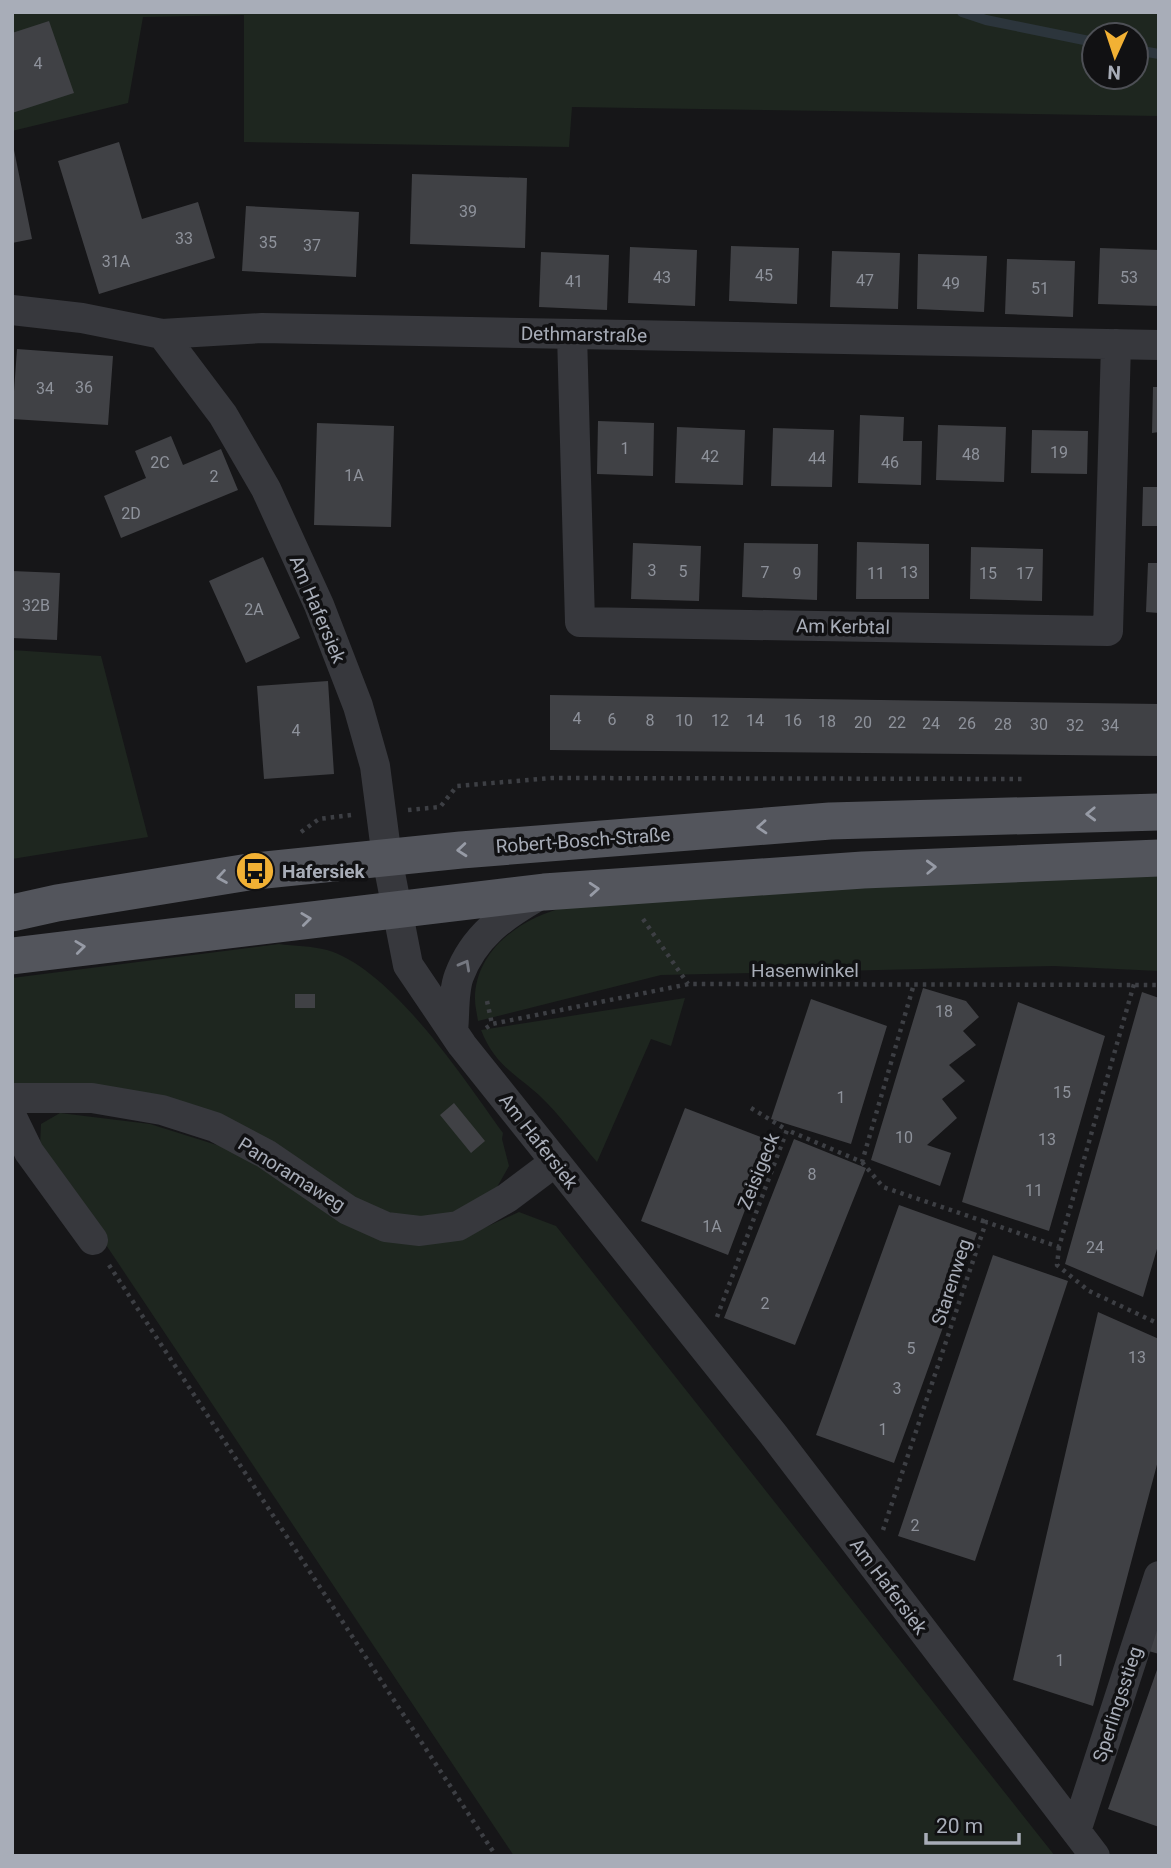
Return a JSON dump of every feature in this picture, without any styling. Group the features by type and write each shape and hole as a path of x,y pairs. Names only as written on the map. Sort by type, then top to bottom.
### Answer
{"main road":[{"name":"Robert-Bosch-Straße","path":"12,913 57,903 256,871 461,850 830,821 1159,812"},
{"path":"12,956 544,892 863,870 1159,858"}],"street":[{"name":"Dethmarstraße","path":"12,310 82,318 162,334 262,328 1159,345"},
{"name":"Am Hafersiek","path":"162,334 223,415 266,489 319,605 358,706 375,766 387,858 408,965 458,1038 773,1434 1095,1856"},
{"name":"Am Kerbtal","path":"572,334 580,622 1108,631 1116,344"},
{"path":"458,1038 458,978 480,938 504,915 544,892"},
{"name":"Panoramaweg","path":"12,1098 92,1098 162,1110 215,1127 266,1154 348,1210 386,1227 420,1231 458,1226 506,1198 555,1162"},
{"path":"12,1117 29,1152 93,1240"},
{"name":"Sperlingsstieg","path":"1076,1831 1159,1576"}],"path":[{"path":"381,812 440,807 457,786 552,778 1035,779"},
{"path":"640,916 689,984"},
{"name":"Hasenwinkel","path":"458,1038 492,1024 689,984 1159,985"},
{"path":"914,984 862,1162 883,1186 986,1222"},
{"path":"1134,984 1059,1247 1057,1265 1089,1291 1159,1324"},
{"path":"485,993 492,1024"},
{"path":"751,1108 787,1130"},
{"name":"Zeisigeck","path":"705,1351 787,1130 862,1162"},
{"name":"Starenweg","path":"872,1564 986,1222 1059,1247"},
{"path":"93,1240 496,1856"}],"shaded area":[{"path":"12,12 1159,12 1159,116 572,107 569,147 244,142 244,15 143,17 128,103 12,131"},
{"path":"12,650 101,656 148,837 12,859"},
{"path":"1159,875 1159,971 1054,966 661,975 478,1021 475,999 477,981 492,951 518,927 566,907 992,879"},
{"path":"279,944 327,950 352,961 376,979 425,1028 503,1133 509,1166 492,1196 456,1215 404,1217 372,1209 250,1131 12,1091 12,978"},
{"path":"685,998 671,1046 651,1039 597,1162 547,1103 505,1067 492,1052 481,1030"},
{"path":"60,1113 150,1124 239,1152 337,1216 462,1238 519,1212 556,1226 1055,1856 514,1856 40,1146 41,1124"}],"building":[{"path":"49,21 74,93 12,113 12,33"},
{"path":"12,140 32,239 12,243"},
{"path":"119,142 142,219 198,202 215,258 99,294 58,161"},
{"path":"412,174 527,178 525,248 410,244"},
{"path":"246,206 359,212 356,277 242,271"},
{"path":"731,246 799,248 797,304 729,301"},
{"path":"630,247 697,250 695,306 628,303"},
{"path":"1100,248 1159,250 1159,306 1098,304"},
{"path":"832,251 900,253 898,309 830,307"},
{"path":"541,252 609,255 607,310 539,307"},
{"path":"918,254 987,256 984,312 917,309"},
{"path":"1007,259 1075,261 1073,317 1005,314"},
{"path":"17,349 113,356 108,425 12,419"},
{"path":"1153,387 1159,387 1159,432 1152,433"},
{"path":"860,415 904,417 903,441 922,441 921,485 858,483"},
{"path":"598,421 654,423 653,476 597,474"},
{"path":"317,423 394,426 391,527 314,525"},
{"path":"938,425 1006,427 1004,482 936,480"},
{"path":"677,427 745,430 743,485 675,483"},
{"path":"773,428 834,430 832,487 771,486"},
{"path":"1032,430 1088,431 1087,474 1031,473"},
{"path":"171,436 183,465 221,449 238,490 121,538 104,496 146,478 135,451"},
{"path":"1143,487 1159,487 1159,526 1142,526"},
{"path":"857,542 929,544 929,599 856,599"},
{"path":"633,543 701,546 699,601 631,599"},
{"path":"744,543 818,544 817,600 742,597"},
{"path":"971,547 1043,549 1042,601 970,599"},
{"path":"263,557 300,638 246,663 209,581"},
{"path":"1148,563 1159,563 1159,613 1146,612"},
{"path":"12,571 60,573 57,640 12,638"},
{"path":"328,681 334,774 264,779 257,686"},
{"path":"550,695 1159,704 1159,756 550,750"},
{"path":"923,988 966,1001 979,1017 963,1031 976,1045 949,1065 965,1081 942,1099 957,1118 927,1145 951,1153 940,1186 871,1160"},
{"path":"1142,992 1159,998 1159,1242 1143,1297 1065,1264"},
{"path":"295,994 315,994 315,1008 295,1008"},
{"path":"811,999 887,1026 851,1144 771,1119"},
{"path":"1018,1002 1105,1036 1049,1231 962,1202"},
{"path":"454,1103 485,1141 471,1153 440,1115"},
{"path":"685,1108 771,1141 728,1255 641,1221"},
{"path":"794,1139 866,1168 795,1345 724,1318"},
{"path":"899,1205 977,1233 894,1463 816,1435"},
{"path":"993,1255 1068,1281 975,1561 898,1536"},
{"path":"1098,1312 1159,1339 1159,1457 1093,1706 1013,1680"},
{"path":"1159,1614 1159,1654 1145,1650"},
{"path":"1159,1667 1159,1827 1108,1809"}],"waterway":[{"path":"962,12 986,20 1080,39"},
{"path":"1150,52 1159,54"}],"place":[{"name":"Hafersiek","path":"255,871"}]}
